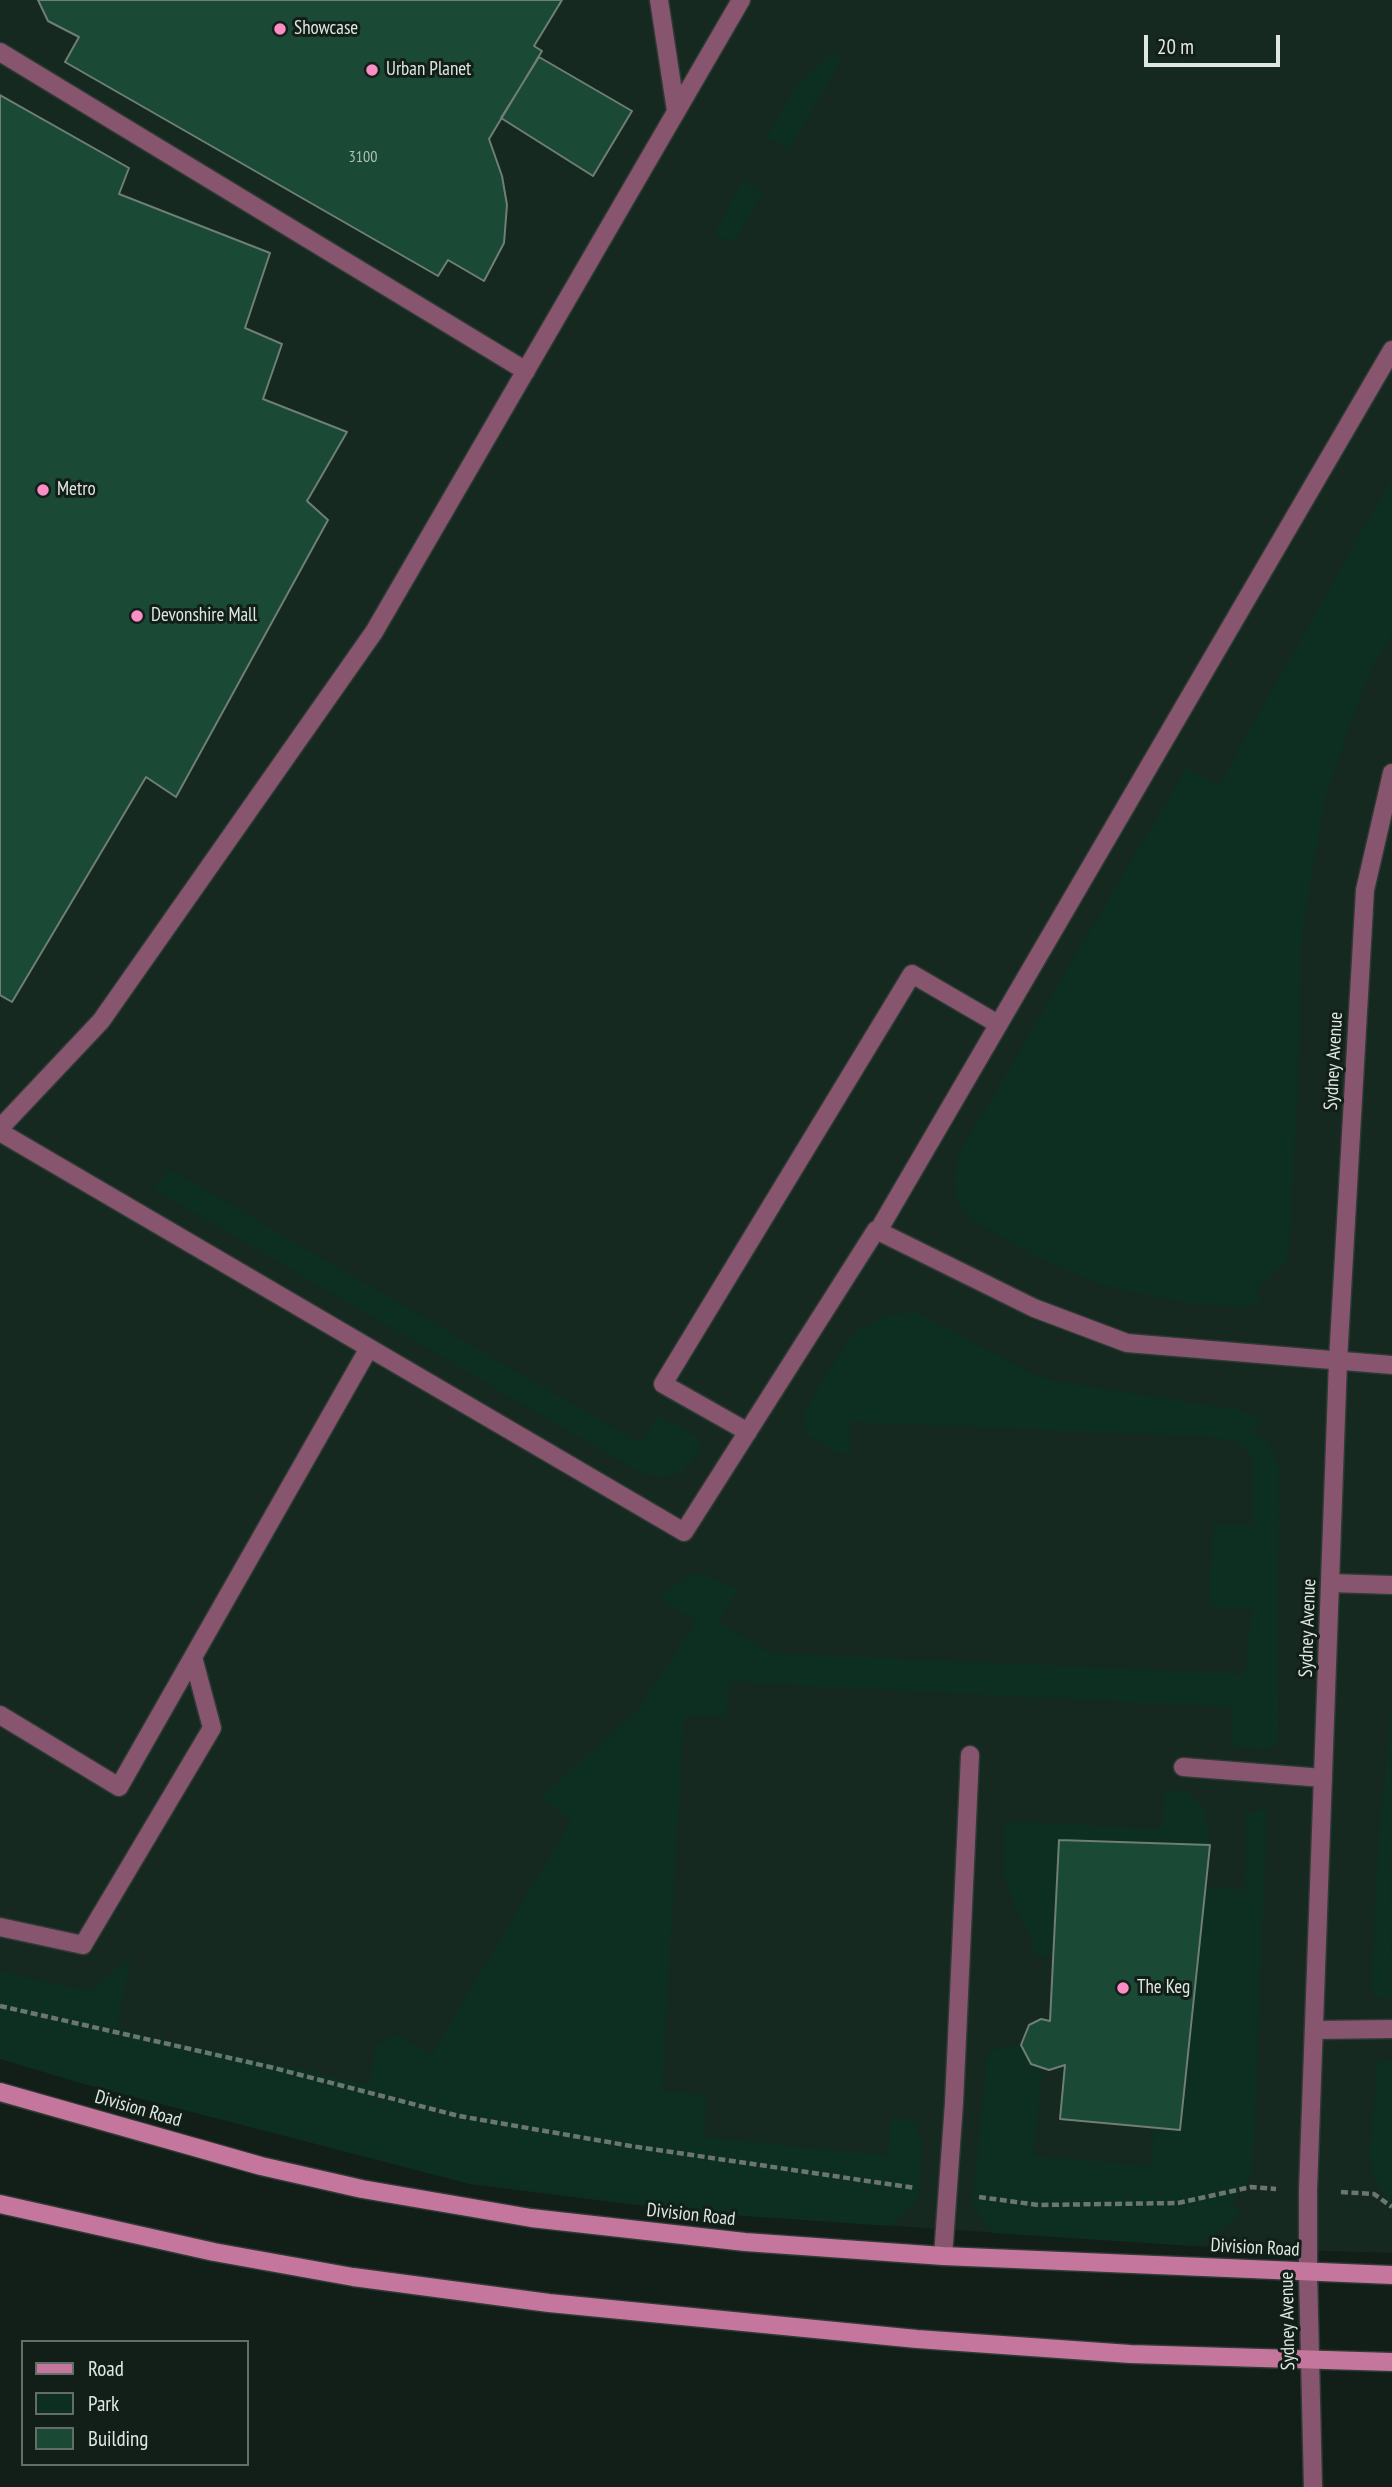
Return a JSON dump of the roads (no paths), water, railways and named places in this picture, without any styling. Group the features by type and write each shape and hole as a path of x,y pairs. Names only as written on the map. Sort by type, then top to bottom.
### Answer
{"main road":[{"name":"Division Road","path":"0,2092 261,2166 362,2189 489,2213 745,2242 943,2256 1392,2275"},
{"path":"0,2204 264,2261 353,2277 549,2303 917,2339 1130,2354 1392,2362"}],"street":[{"path":"659,0 676,111"},
{"path":"741,0 374,632 101,1021 0,1130 684,1532 876,1230 878,1231 1392,350"},
{"path":"0,52 526,371"},
{"name":"Sydney Avenue","path":"1313,2487 1308,2190 1338,1361 1365,890 1392,773"},
{"path":"748,1432 663,1384 878,1029 912,974 998,1024"},
{"path":"878,1231 1034,1308 1127,1343 1392,1365"},
{"path":"0,1715 119,1787 369,1348"},
{"path":"1330,1583 1392,1585"},
{"path":"0,1927 83,1945 212,1728 193,1657"},
{"path":"943,2256 954,2103 970,1755"},
{"path":"1183,1767 1323,1778"},
{"path":"1314,2031 1392,2029"}],"place":[{"name":"Showcase","path":"280,29"},
{"name":"Urban Planet","path":"372,70"},
{"name":"Metro","path":"43,490"},
{"name":"Devonshire Mall","path":"137,616"},
{"name":"The Keg","path":"1123,1988"}]}
